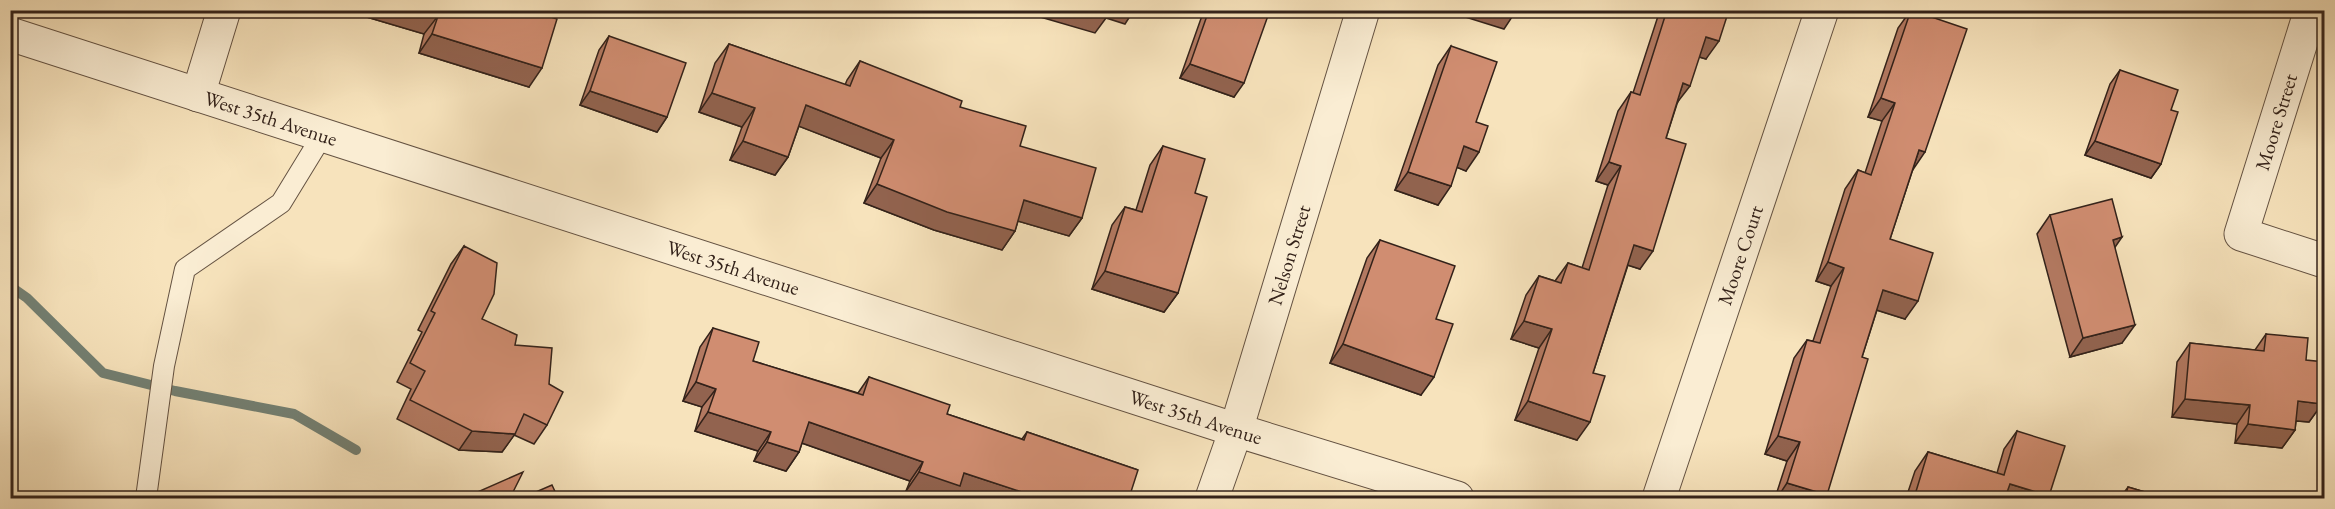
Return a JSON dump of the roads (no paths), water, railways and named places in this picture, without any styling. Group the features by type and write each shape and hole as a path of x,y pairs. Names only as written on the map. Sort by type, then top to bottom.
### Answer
{"street":[{"path":"198,95 224,10"},
{"name":"Nelson Street","path":"1212,498 1236,430 1363,10"},
{"name":"Moore Court","path":"1659,498 1822,10"},
{"name":"Moore Street","path":"2311,10 2241,234 2325,261"},
{"name":"West 35th Avenue","path":"10,34 1236,430 1457,498"}],"lane":[{"path":"146,498 164,366 185,269 281,203 322,135"}],"waterway":[{"path":"10,286 27,298 103,373 175,391 294,414 356,450"}]}
